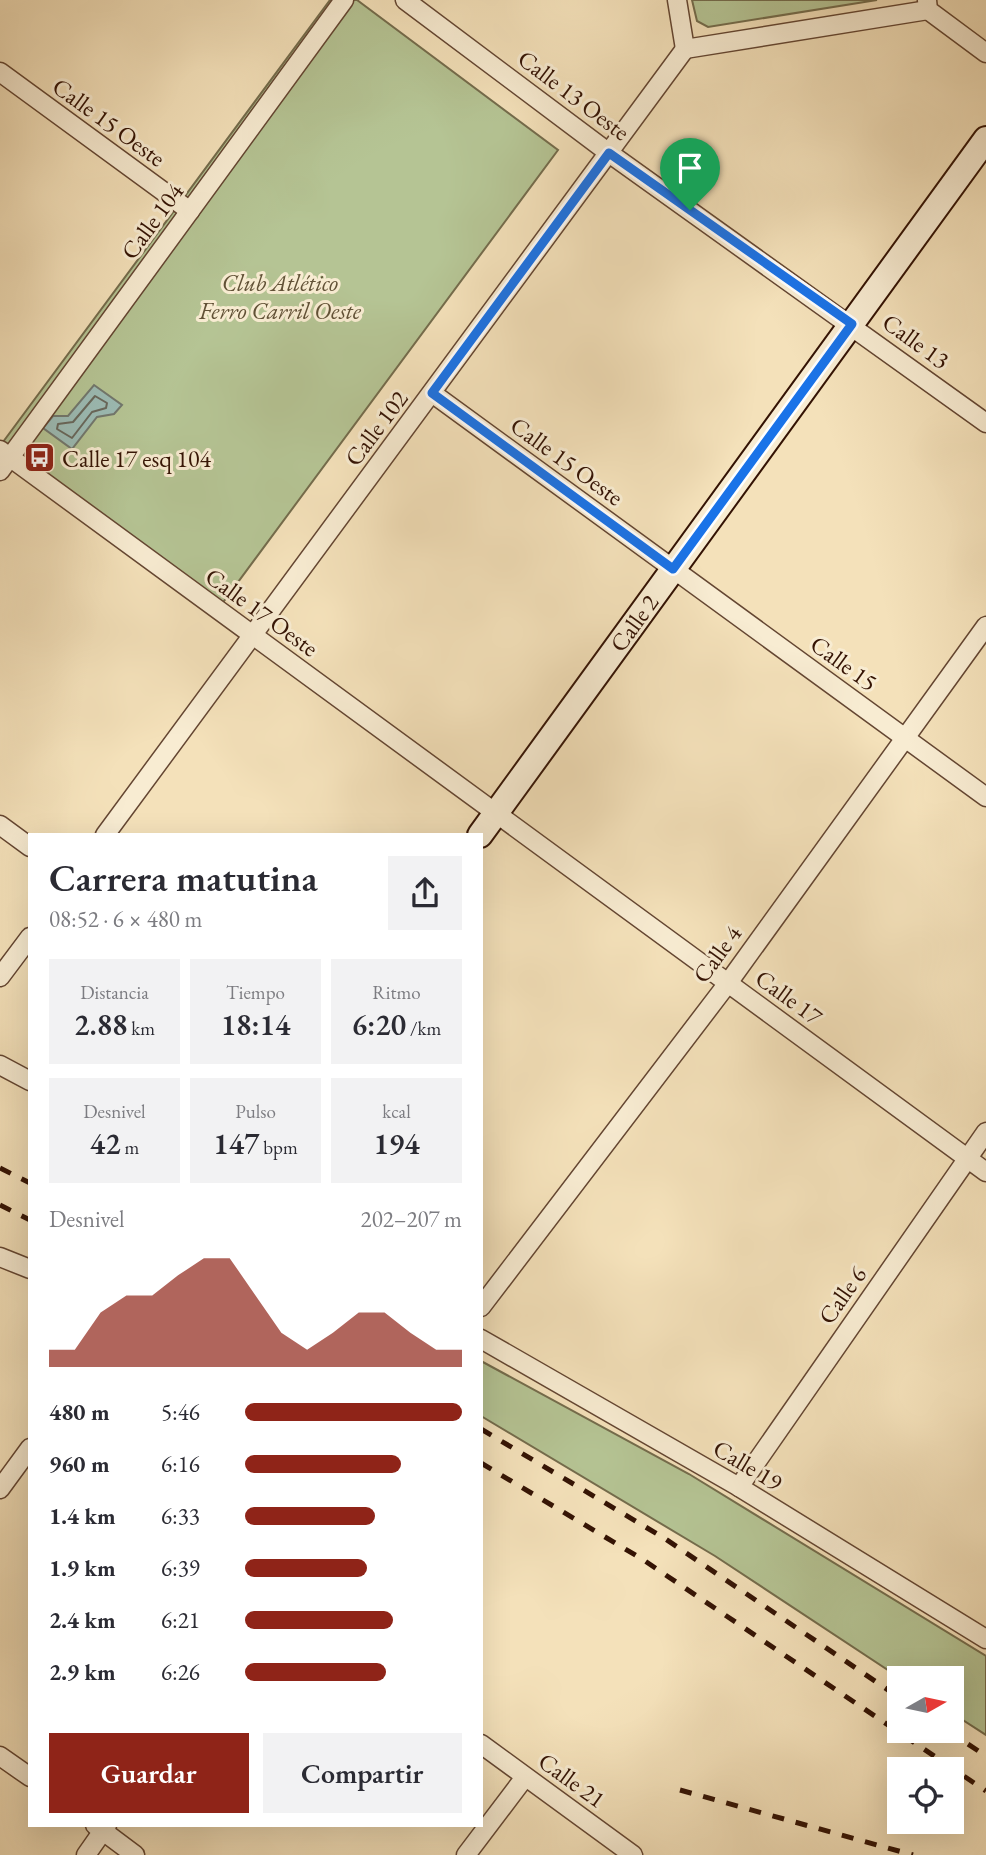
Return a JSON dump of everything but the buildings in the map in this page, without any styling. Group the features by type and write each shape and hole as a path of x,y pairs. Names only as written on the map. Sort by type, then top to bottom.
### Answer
{"street":[{"name":"Calle 104","path":"3,459 190,211 344,0"},
{"name":"Calle 13 Oeste","path":"405,0 609,153 852,324"},
{"path":"677,0 685,49 927,5 986,53"},
{"name":"Calle 102","path":"106,833 685,49"},
{"name":"Calle 15 Oeste","path":"0,72 190,211"},
{"name":"Calle 2","path":"481,833 986,139"},
{"name":"Calle 13","path":"852,324 986,423"},
{"name":"Calle 15 Oeste","path":"432,393 673,569"},
{"name":"Calle 17 Oeste","path":"3,459 253,635 496,813"},
{"name":"Calle 15","path":"673,569 986,797"},
{"name":"Calle 4","path":"483,1304 728,983 986,626"},
{"name":"Calle 17","path":"496,813 986,1172"},
{"path":"0,825 28,846"},
{"path":"0,977 28,940"},
{"path":"0,1065 28,1080"},
{"name":"Calle 6","path":"738,1487 986,1132"},
{"path":"0,1257 28,1268"},
{"name":"Calle 19","path":"483,1340 738,1487 986,1639"},
{"path":"0,1489 28,1451"},
{"name":"Calle 21","path":"483,1746 633,1855"},
{"path":"0,1756 28,1776"},
{"path":"466,1855 525,1777"},
{"path":"86,1855 102,1827 135,1855"}],"green space":[{"name":"Club Atlético Ferro Carril Oeste","path":"330,0 357,0 558,150 221,605 3,442"},
{"path":"692,0 877,0 708,27 697,21"},
{"path":"483,1362 689,1474 986,1656 986,1735 964,1721 964,1666 887,1666 887,1669 715,1556 483,1417"}],"water":[{"path":"94,385 122,405 114,414 97,417 72,449 43,428 53,416 68,416"}],"railway":[{"path":"0,1168 28,1182"},
{"path":"0,1205 28,1219"},
{"path":"483,1430 664,1538 887,1689"},
{"path":"483,1464 642,1559 986,1791"},
{"path":"964,1742 986,1756"},
{"path":"680,1790 913,1855"}],"place":[{"name":"Calle 17 esq 104","path":"39,458"}],"route":[{"path":"609,153 690,210 852,324 673,569 432,393 609,153"}]}
